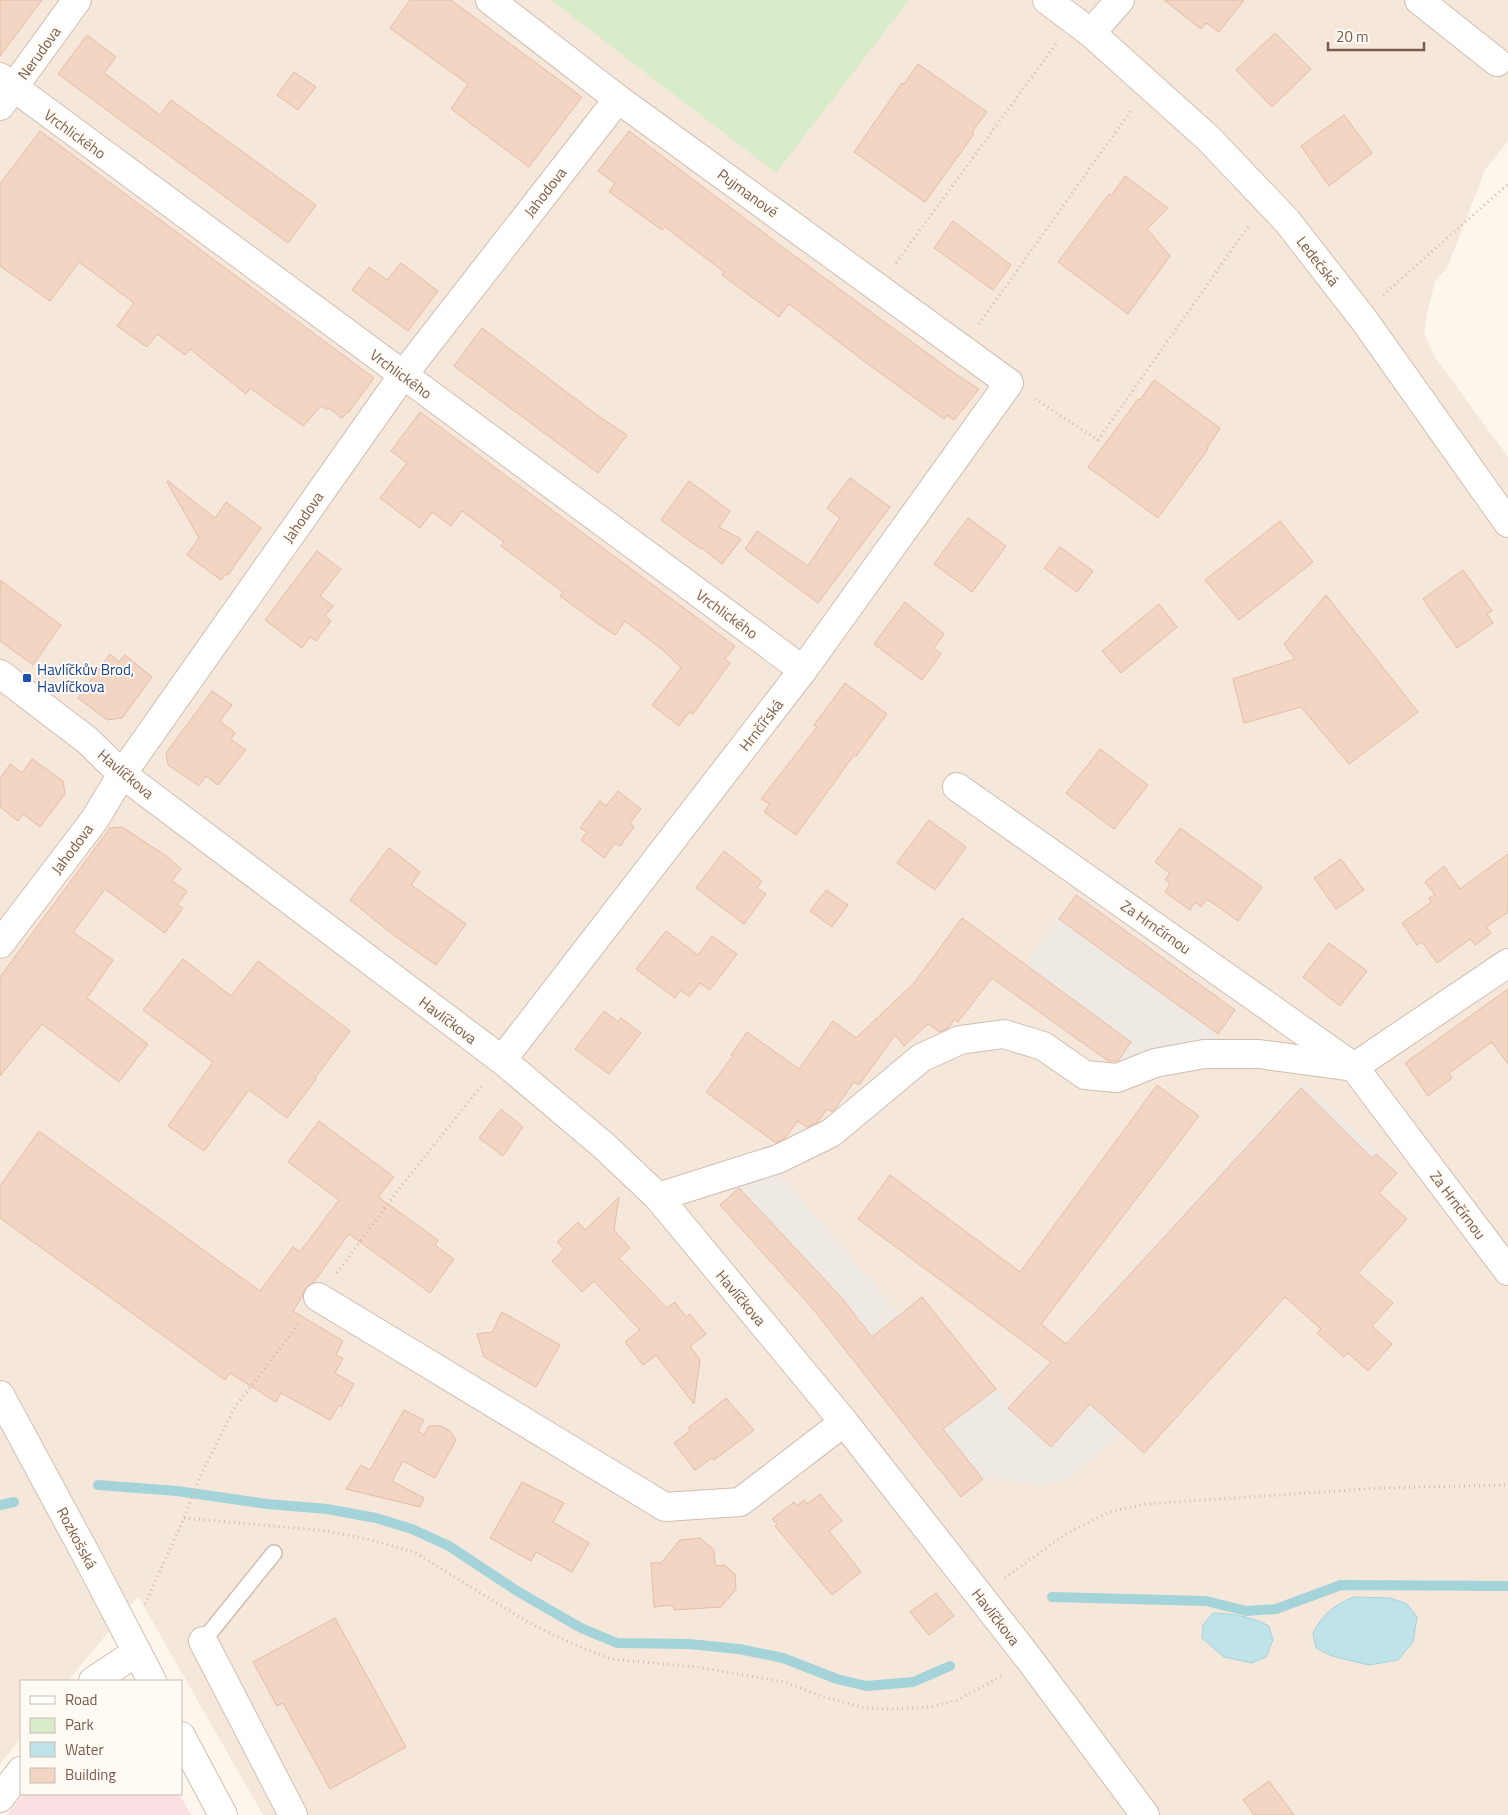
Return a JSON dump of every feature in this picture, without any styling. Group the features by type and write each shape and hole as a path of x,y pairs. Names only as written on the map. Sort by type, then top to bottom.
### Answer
{"street":[{"name":"Nerudova","path":"4,90 77,0"},
{"name":"Pujmanové","path":"490,0 618,98 1009,383"},
{"name":"Ledečská","path":"1047,0 1082,27 1208,138 1287,221 1364,320 1508,523"},
{"path":"1082,27 1120,0"},
{"path":"1420,0 1497,62"},
{"name":"Vrchlického","path":"4,90 403,375 803,670"},
{"name":"Jahodova","path":"0,944 95,819 122,774 403,375 618,98"},
{"name":"Hrnčířská","path":"502,1060 803,670 1009,383"},
{"name":"Havlíčkova","path":"0,674 87,740 122,774 502,1060 603,1145 658,1197 844,1422 1030,1660 1145,1815"},
{"name":"Za Hrnčírnou","path":"957,787 1354,1067 1508,1270"},
{"path":"658,1197 778,1159 831,1133 921,1058 960,1040 1004,1034 1043,1046 1085,1075 1116,1078 1155,1063 1204,1054 1259,1054 1354,1067 1508,963"},
{"path":"318,1297 665,1507 740,1502 844,1422"},
{"name":"Rozkošská","path":"0,1396 29,1447 151,1680"},
{"path":"203,1641 293,1815"},
{"path":"95,1680 137,1652"},
{"path":"182,1738 222,1815"},
{"path":"0,1798 20,1771"}],"lane":[{"path":"203,1641 274,1552"}],"path":[{"path":"878,288 1082,27"},
{"path":"961,349 1149,85"},
{"path":"1364,320 1380,298 1508,184"},
{"path":"1009,383 1098,440 1267,199"},
{"path":"119,1618 145,1604 191,1503 199,1479 235,1407 401,1186 502,1060"},
{"path":"980,1596 1064,1535 1109,1512 1146,1504 1380,1488 1508,1485"},
{"path":"184,1518 328,1531 371,1540 414,1552 531,1624 573,1644 611,1658 696,1667 785,1682 824,1697 865,1708 930,1707 958,1700 1030,1660"}],"shaded area":[{"path":"0,0 1508,0 1508,141 1485,170 1447,268 1435,281 1424,333 1434,356 1508,457 1508,1815 263,1815 138,1596 69,1680 20,1680 20,1739 0,1764"},
{"path":"1076,893 1237,1010 1211,1046 1172,1046 1138,1054 1114,1067 1007,990"},
{"path":"1302,1083 1399,1172 1143,1454 1121,1434 1065,1481 1039,1485 986,1478 960,1499 816,1314 720,1205 739,1186 779,1173 898,1313 922,1296 1008,1404"},
{"path":"23,1795 180,1795 191,1815 7,1815"}],"green space":[{"path":"551,0 909,0 776,173"}],"water":[{"path":"1353,1597 1390,1598 1407,1604 1417,1617 1413,1642 1398,1660 1369,1665 1332,1656 1316,1648 1313,1633 1321,1620 1339,1604"},
{"path":"1213,1613 1242,1616 1269,1626 1273,1640 1266,1657 1252,1663 1224,1657 1202,1638 1203,1625"}],"building":[{"path":"0,0 42,0 0,56"},
{"path":"410,0 451,0 582,97 529,167 451,109 468,84 390,28"},
{"path":"1164,0 1244,0 1219,32 1206,23 1201,29"},
{"path":"1275,33 1311,69 1272,107 1236,70"},
{"path":"87,35 116,57 104,73 160,115 171,100 316,205 288,243 58,74"},
{"path":"918,64 987,112 972,132 974,134 925,202 854,152 902,83 904,84"},
{"path":"294,72 316,87 298,110 277,95"},
{"path":"1344,115 1372,153 1329,186 1301,146"},
{"path":"40,131 374,378 348,413 342,418 329,408 327,410 321,406 303,426 250,388 246,394 190,349 185,355 157,334 147,347 117,326 134,303 79,262 50,301 0,266 0,184"},
{"path":"629,131 785,249 957,375 979,389 954,420 947,415 944,419 789,304 779,317 722,275 724,272 665,227 662,230 609,192 615,183 598,171"},
{"path":"1125,176 1168,208 1147,229 1170,256 1128,314 1058,262 1109,194 1111,196"},
{"path":"953,221 1011,265 993,290 934,248"},
{"path":"401,263 438,291 408,331 352,290 369,267 387,280"},
{"path":"482,328 597,415 627,435 598,473 454,366"},
{"path":"1154,380 1220,428 1208,449 1158,518 1088,467"},
{"path":"420,412 735,646 725,659 730,663 693,714 689,712 679,726 652,705 681,668 664,651 625,621 615,635 600,625 560,596 563,592 501,546 504,542 462,511 451,526 432,512 420,528 380,498 407,463 391,451"},
{"path":"850,478 890,507 818,603 745,549 757,531 808,566 840,518 827,508"},
{"path":"168,481 215,518 226,502 261,528 228,575 226,574 221,580 187,555 199,538"},
{"path":"689,481 730,511 719,527 741,539 722,564 661,520"},
{"path":"968,518 1006,546 972,592 934,564"},
{"path":"1280,521 1313,562 1239,620 1205,580"},
{"path":"1060,547 1093,571 1077,592 1044,568"},
{"path":"317,551 341,569 320,596 333,606 325,616 331,621 316,641 310,637 302,648 265,620"},
{"path":"1463,570 1492,611 1487,614 1493,623 1457,648 1423,599"},
{"path":"0,580 61,625 33,665 0,641"},
{"path":"1326,595 1418,712 1349,764 1301,707 1244,723 1233,679 1295,659 1284,644"},
{"path":"905,602 944,634 934,648 941,654 922,680 874,644"},
{"path":"1159,604 1177,627 1121,673 1102,651"},
{"path":"110,654 119,662 125,655 152,677 122,718 107,720 78,698"},
{"path":"845,683 887,714 856,756 854,755 796,835 764,812 770,804 761,799 817,727 814,725"},
{"path":"212,691 232,705 220,721 235,733 231,739 246,750 218,785 206,776 199,786 168,765 166,753"},
{"path":"1100,749 1148,785 1114,829 1066,793"},
{"path":"32,759 63,781 65,794 40,827 23,814 18,821 0,807 0,779 10,764 22,773"},
{"path":"618,791 641,809 630,823 634,827 620,846 615,843 604,858 581,840 587,832 580,828 600,801 606,806"},
{"path":"929,820 966,847 935,890 897,863"},
{"path":"122,827 169,858 181,869 172,881 187,891 177,905 183,908 165,933 105,889 73,932 113,960 87,998 148,1044 119,1082 42,1024 0,1076 0,977 110,828"},
{"path":"1180,828 1262,887 1238,921 1207,899 1201,907 1195,902 1190,910 1165,892 1170,884 1165,880 1170,873 1155,862"},
{"path":"389,848 420,872 411,885 466,924 436,965 392,934 350,900"},
{"path":"724,851 762,881 757,888 766,894 744,924 696,888"},
{"path":"1508,854 1508,912 1486,927 1491,933 1475,945 1470,939 1437,963 1422,942 1417,945 1402,923 1431,902 1429,898 1435,895 1425,882 1444,866 1460,889"},
{"path":"1341,859 1364,890 1336,909 1314,878"},
{"path":"826,890 848,905 832,927 810,911"},
{"path":"1076,895 1235,1010 1218,1034 1059,919"},
{"path":"962,918 1131,1042 1118,1061 1108,1061 992,978 958,1022 955,1019 948,1028 940,1032 928,1024 904,1046 895,1035 859,1085 854,1082 832,1112 827,1109 818,1122 807,1127 798,1121 785,1138 776,1143 706,1092 733,1056 731,1055 747,1032 799,1069 833,1021 856,1038 914,983"},
{"path":"666,931 698,955 712,936 737,954 710,990 700,983 689,997 681,990 675,998 636,969"},
{"path":"1329,943 1367,971 1340,1006 1303,977"},
{"path":"183,959 231,996 258,961 350,1031 287,1118 249,1090 204,1151 168,1126 213,1062 143,1010"},
{"path":"1508,989 1508,1064 1492,1042 1449,1073 1452,1078 1428,1096 1405,1063"},
{"path":"604,1011 618,1022 621,1018 641,1033 609,1074 575,1049"},
{"path":"1157,1085 1199,1116 1041,1324 1066,1344 1301,1088 1372,1158 1376,1154 1397,1173 1379,1193 1407,1219 1358,1273 1393,1303 1372,1326 1392,1344 1368,1371 1348,1353 1344,1357 1317,1333 1321,1329 1285,1297 1144,1453 1090,1404 1051,1447 1008,1408 1051,1362 858,1219 890,1175 1020,1272"},
{"path":"501,1109 523,1127 503,1156 479,1138"},
{"path":"319,1121 394,1177 378,1197 438,1240 435,1245 454,1259 430,1293 349,1234 313,1283 305,1289 293,1311 343,1341 336,1355 343,1358 335,1373 354,1384 341,1407 339,1405 330,1420 281,1393 276,1402 230,1373 225,1380 0,1218 0,1186 39,1131 260,1291 293,1247 300,1252 339,1200 288,1162"},
{"path":"739,1188 842,1298 872,1337 922,1297 996,1389 943,1429 983,1479 961,1497 813,1309 720,1205"},
{"path":"619,1197 614,1230 630,1248 619,1258 667,1308 675,1302 686,1317 690,1314 706,1334 690,1346 700,1360 694,1404 656,1355 643,1365 625,1342 640,1330 594,1281 582,1292 552,1261 564,1249 557,1242 578,1222 585,1230"},
{"path":"502,1312 560,1345 536,1387 484,1357 477,1334 492,1332"},
{"path":"726,1398 754,1430 714,1460 712,1458 695,1470 674,1443 691,1430 688,1428"},
{"path":"404,1410 424,1420 418,1431 424,1435 429,1426 441,1426 450,1431 456,1440 435,1478 403,1461 392,1481 424,1498 420,1507 346,1489 361,1465 370,1470"},
{"path":"522,1482 564,1503 553,1522 589,1543 572,1572 536,1552 531,1561 490,1538"},
{"path":"820,1494 842,1521 829,1531 861,1572 832,1595 775,1526 777,1524 772,1519 794,1502 797,1506 804,1500 807,1504"},
{"path":"700,1538 714,1550 715,1566 724,1565 735,1574 736,1589 721,1607 674,1610 673,1605 654,1607 651,1563 661,1563 680,1540"},
{"path":"936,1593 954,1616 929,1635 910,1612"},
{"path":"335,1618 406,1747 330,1789 283,1703 277,1706 253,1662"},
{"path":"1269,1781 1294,1815 1254,1815 1243,1800"}],"waterway":[{"path":"98,1485 177,1491 267,1504 327,1509 376,1518 412,1529 449,1546 517,1591 581,1628 617,1643 689,1644 739,1649 783,1658 837,1679 866,1686 913,1682 950,1666"},
{"path":"0,1505 14,1502"},
{"path":"1052,1597 1206,1601 1246,1611 1276,1609 1341,1585 1508,1586"}],"place":[{"name":"Havlíčkův Brod, Havlíčkova","path":"27,678"}]}
